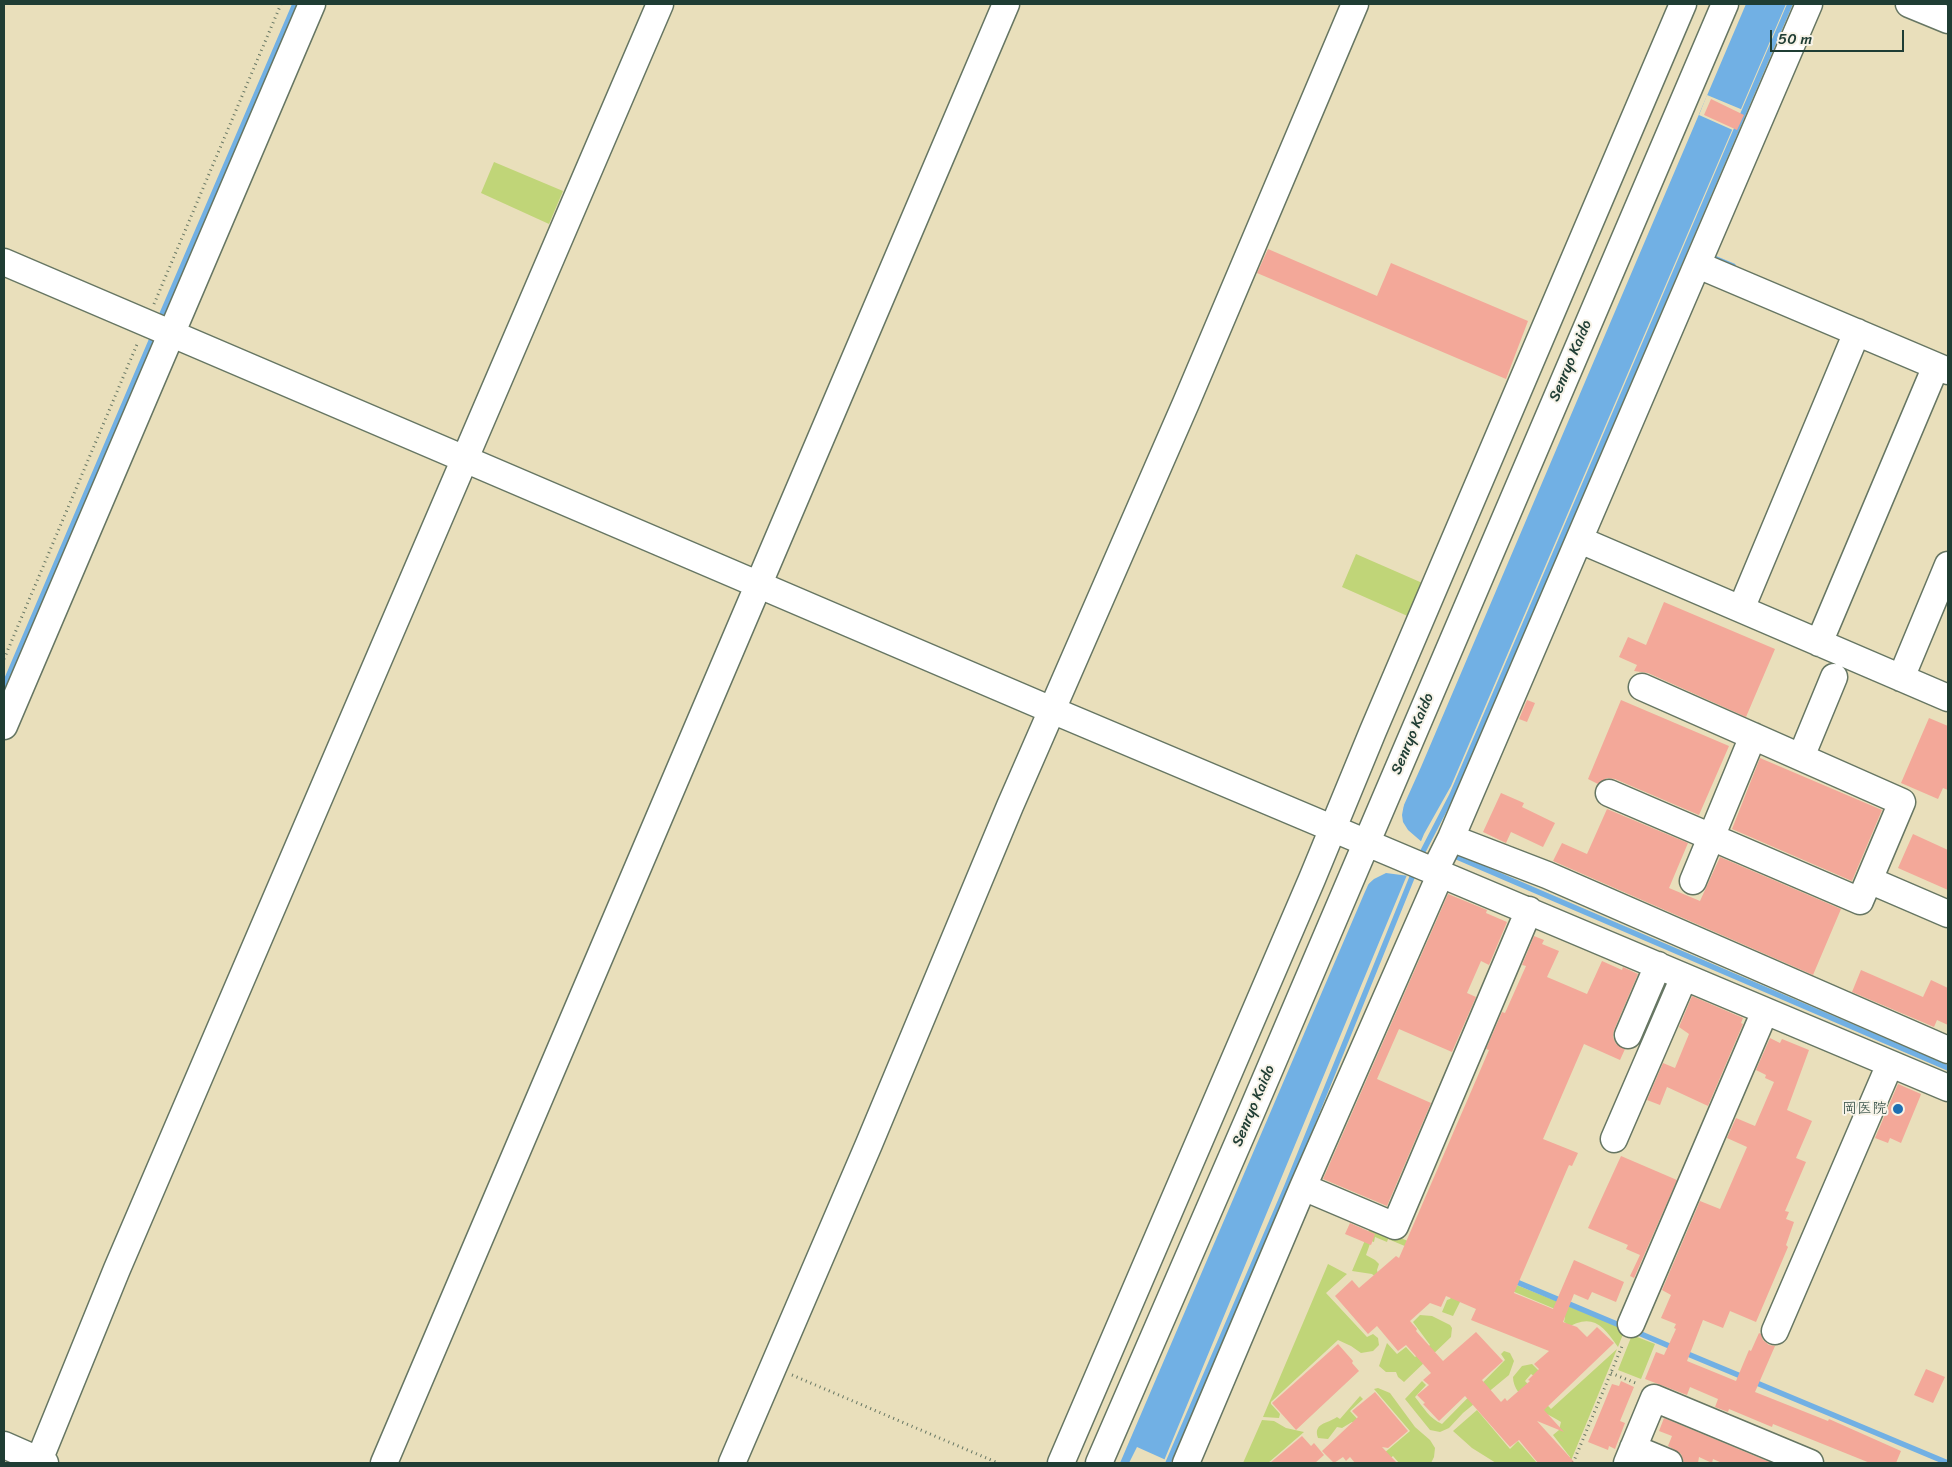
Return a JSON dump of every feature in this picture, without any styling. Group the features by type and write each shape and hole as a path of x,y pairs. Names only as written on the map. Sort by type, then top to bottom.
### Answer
{"street":[{"path":"4,726 162,330 312,4"},
{"path":"4,1445 41,1462 121,1260 660,4"},
{"path":"384,1463 1006,4"},
{"path":"739,1461 773,1367 1047,708 1186,404 1355,4"},
{"path":"1061,1463 1126,1345 1230,1103 1333,828 1373,731 1450,551 1505,456 1566,313 1683,4"},
{"name":"Senryo Kaido","path":"1099,1463 1126,1345 1230,1103 1374,846 1408,747 1484,566 1505,456 1566,313 1724,4"},
{"path":"1186,1463 1303,1187 1433,869 1451,838 1809,4"},
{"path":"1909,4 1948,20"},
{"path":"4,262 1047,708 1433,869 1765,1011 1818,1013 1948,1050"},
{"path":"1698,264 1942,368 1819,643"},
{"path":"1741,609 1857,332"},
{"path":"1580,540 1948,698"},
{"path":"1450,551 1484,566"},
{"path":"1900,678 1948,565"},
{"path":"1800,757 1834,677"},
{"path":"1609,793 1860,902 1902,802 1642,687"},
{"path":"1373,731 1408,747"},
{"path":"1693,881 1753,736"},
{"path":"1451,838 1547,875 1818,1013 1890,1064 1948,1088"},
{"path":"1869,880 1948,914"},
{"path":"1303,1187 1395,1226 1529,910"},
{"path":"1628,1035 1658,965"},
{"path":"1614,1140 1684,976"},
{"path":"1628,1332 1765,1011"},
{"path":"1775,1331 1890,1064"},
{"path":"1669,1463 1630,1456 1654,1398 1810,1463"}],"path":[{"path":"1573,1463 1628,1332"},
{"path":"773,1367 998,1463"},
{"path":"1611,1372 1650,1389 1654,1398"}],"green space":[{"path":"494,162 563,191 549,224 481,193"},
{"path":"1356,554 1427,585 1412,618 1342,587"},
{"path":"1371,1226 1625,1329 1618,1347 1607,1332 1595,1323 1589,1321 1582,1322 1564,1330 1565,1317 1555,1312 1555,1309 1388,1239 1387,1242 1375,1237 1374,1242 1371,1241 1366,1255 1379,1264 1377,1270 1380,1281 1372,1274 1352,1271"},
{"path":"1328,1264 1347,1274 1326,1293 1367,1337 1373,1334 1378,1338 1379,1345 1373,1351 1361,1353 1338,1340 1271,1402 1280,1414 1279,1418 1263,1417"},
{"path":"1452,1296 1461,1300 1453,1316 1442,1312 1447,1300"},
{"path":"1420,1315 1432,1316 1450,1325 1452,1328 1451,1337 1404,1382 1398,1377 1396,1372 1386,1372 1379,1366 1387,1343 1397,1354 1406,1347 1415,1357 1430,1345 1413,1322"},
{"path":"1632,1335 1655,1344 1641,1379 1618,1370"},
{"path":"1617,1349 1570,1463 1564,1463 1570,1457 1553,1435 1559,1430 1561,1422 1524,1398 1514,1385 1513,1377 1522,1366 1532,1364 1540,1372 1537,1378 1531,1374 1525,1381 1551,1409"},
{"path":"1504,1351 1510,1353 1514,1361 1509,1375 1463,1413 1449,1428 1440,1432 1430,1430 1405,1399 1422,1381 1426,1385 1415,1397 1430,1416 1442,1424 1505,1360 1501,1354"},
{"path":"1378,1388 1390,1393 1415,1427 1430,1440 1435,1448 1431,1463 1399,1463 1393,1456 1388,1460 1383,1454 1410,1431 1374,1389"},
{"path":"1360,1396 1363,1399 1350,1411 1362,1424 1352,1422 1342,1428 1337,1427 1328,1439 1318,1438 1317,1429 1319,1427 1337,1417 1340,1419"},
{"path":"1477,1410 1510,1449 1518,1441 1537,1463 1496,1463 1472,1448 1453,1431"},
{"path":"1262,1420 1274,1421 1286,1428 1304,1432 1268,1463 1243,1463"}],"water":[{"path":"1746,4 1786,4 1451,786 1424,834 1163,1463 1120,1463 1364,894 1421,767"}],"pier":[{"path":"1707,95 1743,110 1735,131 1699,115"},
{"path":"1402,803 1404,804 1403,822 1408,830 1423,843 1409,876 1386,873 1374,879 1364,888"},
{"path":"1137,1447 1166,1460 1165,1463 1129,1463"}],"building":[{"path":"1711,99 1744,115 1737,130 1704,115"},
{"path":"1268,249 1377,296 1391,263 1528,321 1506,379 1257,273"},
{"path":"1664,602 1775,649 1746,717 1648,673 1634,671 1637,665 1619,657 1628,637 1646,645"},
{"path":"1527,700 1535,703 1527,722 1519,719"},
{"path":"1621,700 1729,746 1699,815 1615,779 1607,778 1598,784 1588,779"},
{"path":"1929,718 1948,726 1948,790 1943,788 1938,799 1901,783"},
{"path":"1760,758 1882,810 1852,881 1732,829"},
{"path":"1501,793 1524,803 1522,807 1555,823 1543,847 1511,832 1506,843 1483,832"},
{"path":"1607,809 1688,843 1669,888 1700,901 1720,857 1841,909 1813,975 1553,861 1562,843 1587,854"},
{"path":"1913,834 1948,850 1948,890 1898,868"},
{"path":"1448,894 1487,910 1486,913 1507,922 1489,965 1481,961 1467,993 1476,997 1452,1052 1399,1029 1377,1079 1431,1103 1387,1206 1323,1179"},
{"path":"1534,936 1544,940 1542,944 1559,951 1547,977 1587,994 1602,961 1622,970 1623,967 1638,974 1614,1030 1613,1037 1616,1044 1625,1049 1620,1060 1584,1044 1543,1139 1578,1153 1572,1166 1569,1165 1514,1293 1553,1309 1574,1260 1624,1282 1616,1302 1592,1292 1588,1300 1574,1294 1563,1322 1577,1327 1587,1337 1597,1327 1614,1343 1544,1410 1564,1432 1537,1421 1575,1463 1538,1463 1519,1440 1510,1447 1465,1396 1439,1421 1417,1395 1429,1385 1423,1380 1431,1373 1406,1345 1398,1351 1377,1326 1368,1334 1335,1296 1352,1280 1359,1288 1396,1256 1399,1258 1489,1050 1486,1049 1502,1012 1505,1013 1526,966 1522,965","holes":["1446,1296 1476,1309 1471,1320 1549,1351 1534,1364 1539,1369 1528,1380 1530,1381 1507,1401 1505,1398 1501,1402 1482,1380 1503,1361 1476,1332 1443,1361 1416,1331 1417,1329 1410,1321 1430,1303 1441,1307"]},
{"path":"1861,970 1923,997 1931,980 1948,988 1948,1025 1937,1020 1934,1027 1852,992"},
{"path":"1692,996 1743,1018 1741,1023 1743,1024 1708,1106 1667,1087 1660,1105 1647,1100 1663,1063 1675,1068 1689,1034 1679,1027"},
{"path":"1770,1038 1780,1043 1782,1039 1809,1050 1787,1110 1812,1121 1796,1158 1806,1162 1785,1211 1789,1212 1786,1219 1794,1222 1786,1245 1788,1247 1756,1322 1730,1311 1723,1328 1703,1320 1687,1361 1736,1381 1749,1350 1751,1351 1759,1333 1769,1345 1775,1346 1755,1392 1828,1421 1829,1419 1901,1451 1896,1463 1870,1463 1773,1424 1772,1427 1729,1409 1728,1412 1715,1407 1718,1399 1690,1387 1687,1395 1645,1379 1656,1352 1664,1355 1676,1329 1674,1328 1676,1324 1661,1318 1671,1295 1662,1290 1700,1201 1720,1209 1747,1147 1727,1138 1736,1118 1755,1126 1774,1082 1765,1078 1766,1075 1756,1070"},
{"path":"1898,1084 1921,1094 1901,1143 1890,1138 1888,1143 1875,1138"},
{"path":"1621,1156 1677,1180 1634,1278 1630,1276 1640,1255 1626,1249 1628,1245 1588,1228"},
{"path":"1350,1223 1375,1234 1371,1245 1345,1234"},
{"path":"1338,1344 1359,1371 1296,1430 1272,1403"},
{"path":"1926,1369 1945,1377 1933,1403 1914,1395"},
{"path":"1621,1381 1634,1387 1620,1421 1625,1423 1615,1449 1609,1446 1608,1450 1588,1442 1612,1384 1619,1386"},
{"path":"1375,1392 1408,1431 1388,1448 1382,1447 1397,1463 1355,1463 1350,1457 1346,1461 1343,1457 1334,1463 1322,1451 1358,1417 1352,1411"},
{"path":"1664,1418 1772,1463 1722,1463 1713,1459 1712,1463 1699,1457 1698,1463 1684,1463 1681,1454 1668,1446 1672,1436 1659,1431"},
{"path":"1302,1436 1311,1446 1314,1443 1324,1455 1315,1463 1270,1463"}],"waterway":[{"path":"159,321 295,4"},
{"path":"1420,857 1452,795 1790,4"},
{"path":"1709,256 1733,266"},
{"path":"4,686 154,334"},
{"path":"1450,854 1948,1068"},
{"path":"1168,1463 1287,1186 1415,870"},
{"path":"1512,1280 1624,1327"},
{"path":"1634,1331 1674,1348"},
{"path":"1683,1352 1743,1377"},
{"path":"1752,1381 1948,1463"}],"place":[{"name":"岡医院","path":"1898,1109"}]}
